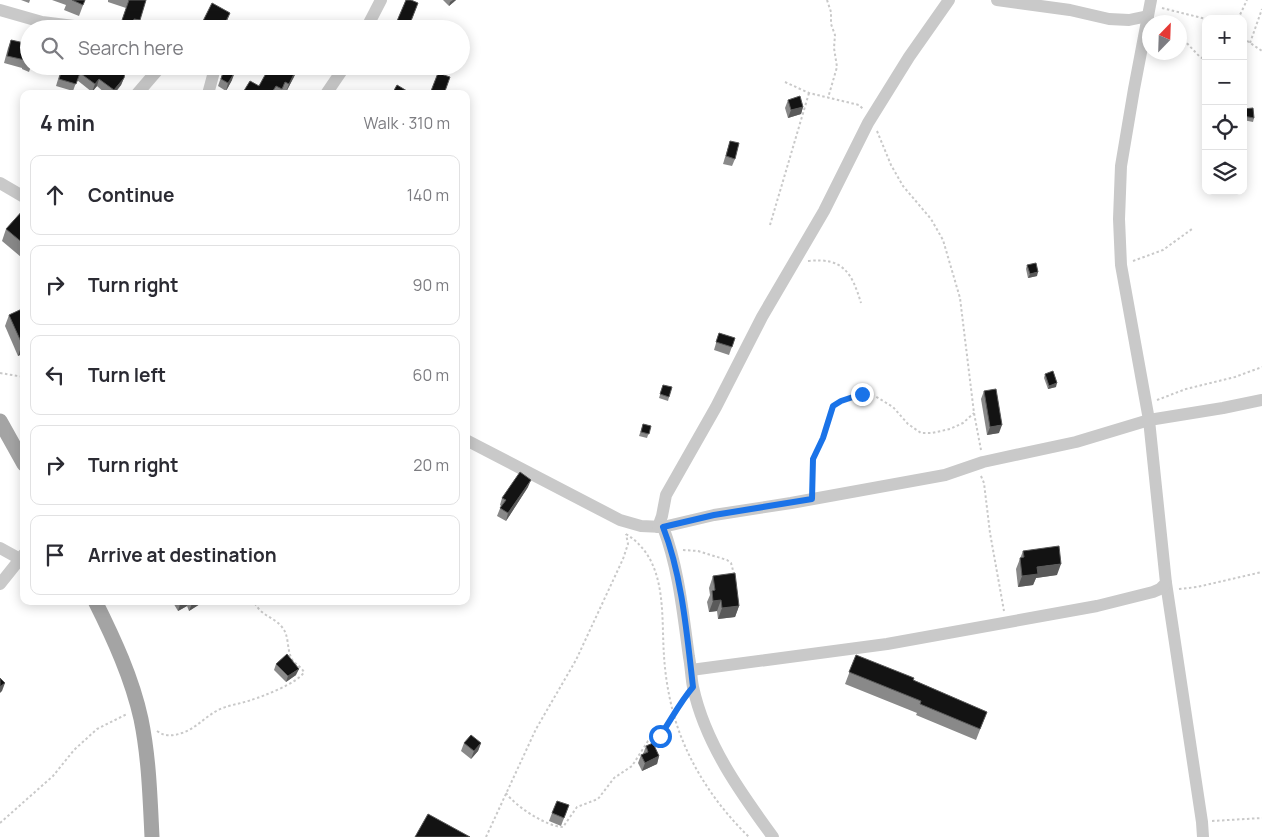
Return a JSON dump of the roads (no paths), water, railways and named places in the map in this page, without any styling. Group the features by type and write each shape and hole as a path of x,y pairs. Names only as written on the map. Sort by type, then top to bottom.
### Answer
{"main road":[{"path":"0,421 20,457"},
{"path":"97,605 116,645 140,714 149,772 152,837"}],"street":[{"path":"371,20 381,0"},
{"path":"773,837 751,807 720,758 693,687 677,574 669,543 661,527 666,495 716,407 762,316 824,211 869,120 909,57 949,0"},
{"path":"997,0 1070,10 1109,19 1129,20 1150,8"},
{"path":"1150,8 1121,166 1119,219 1122,265 1147,404 1166,587 1203,837"},
{"path":"0,10 35,20"},
{"path":"140,90 153,75"},
{"path":"209,90 213,75"},
{"path":"329,90 339,75"},
{"path":"0,183 20,196"},
{"path":"470,442 620,520 641,526 661,527 714,515 945,475 979,464 1076,442 1149,420 1262,400"},
{"path":"0,548 20,555"},
{"path":"0,584 20,559"},
{"path":"691,670 887,644 1097,606 1166,587"}]}
